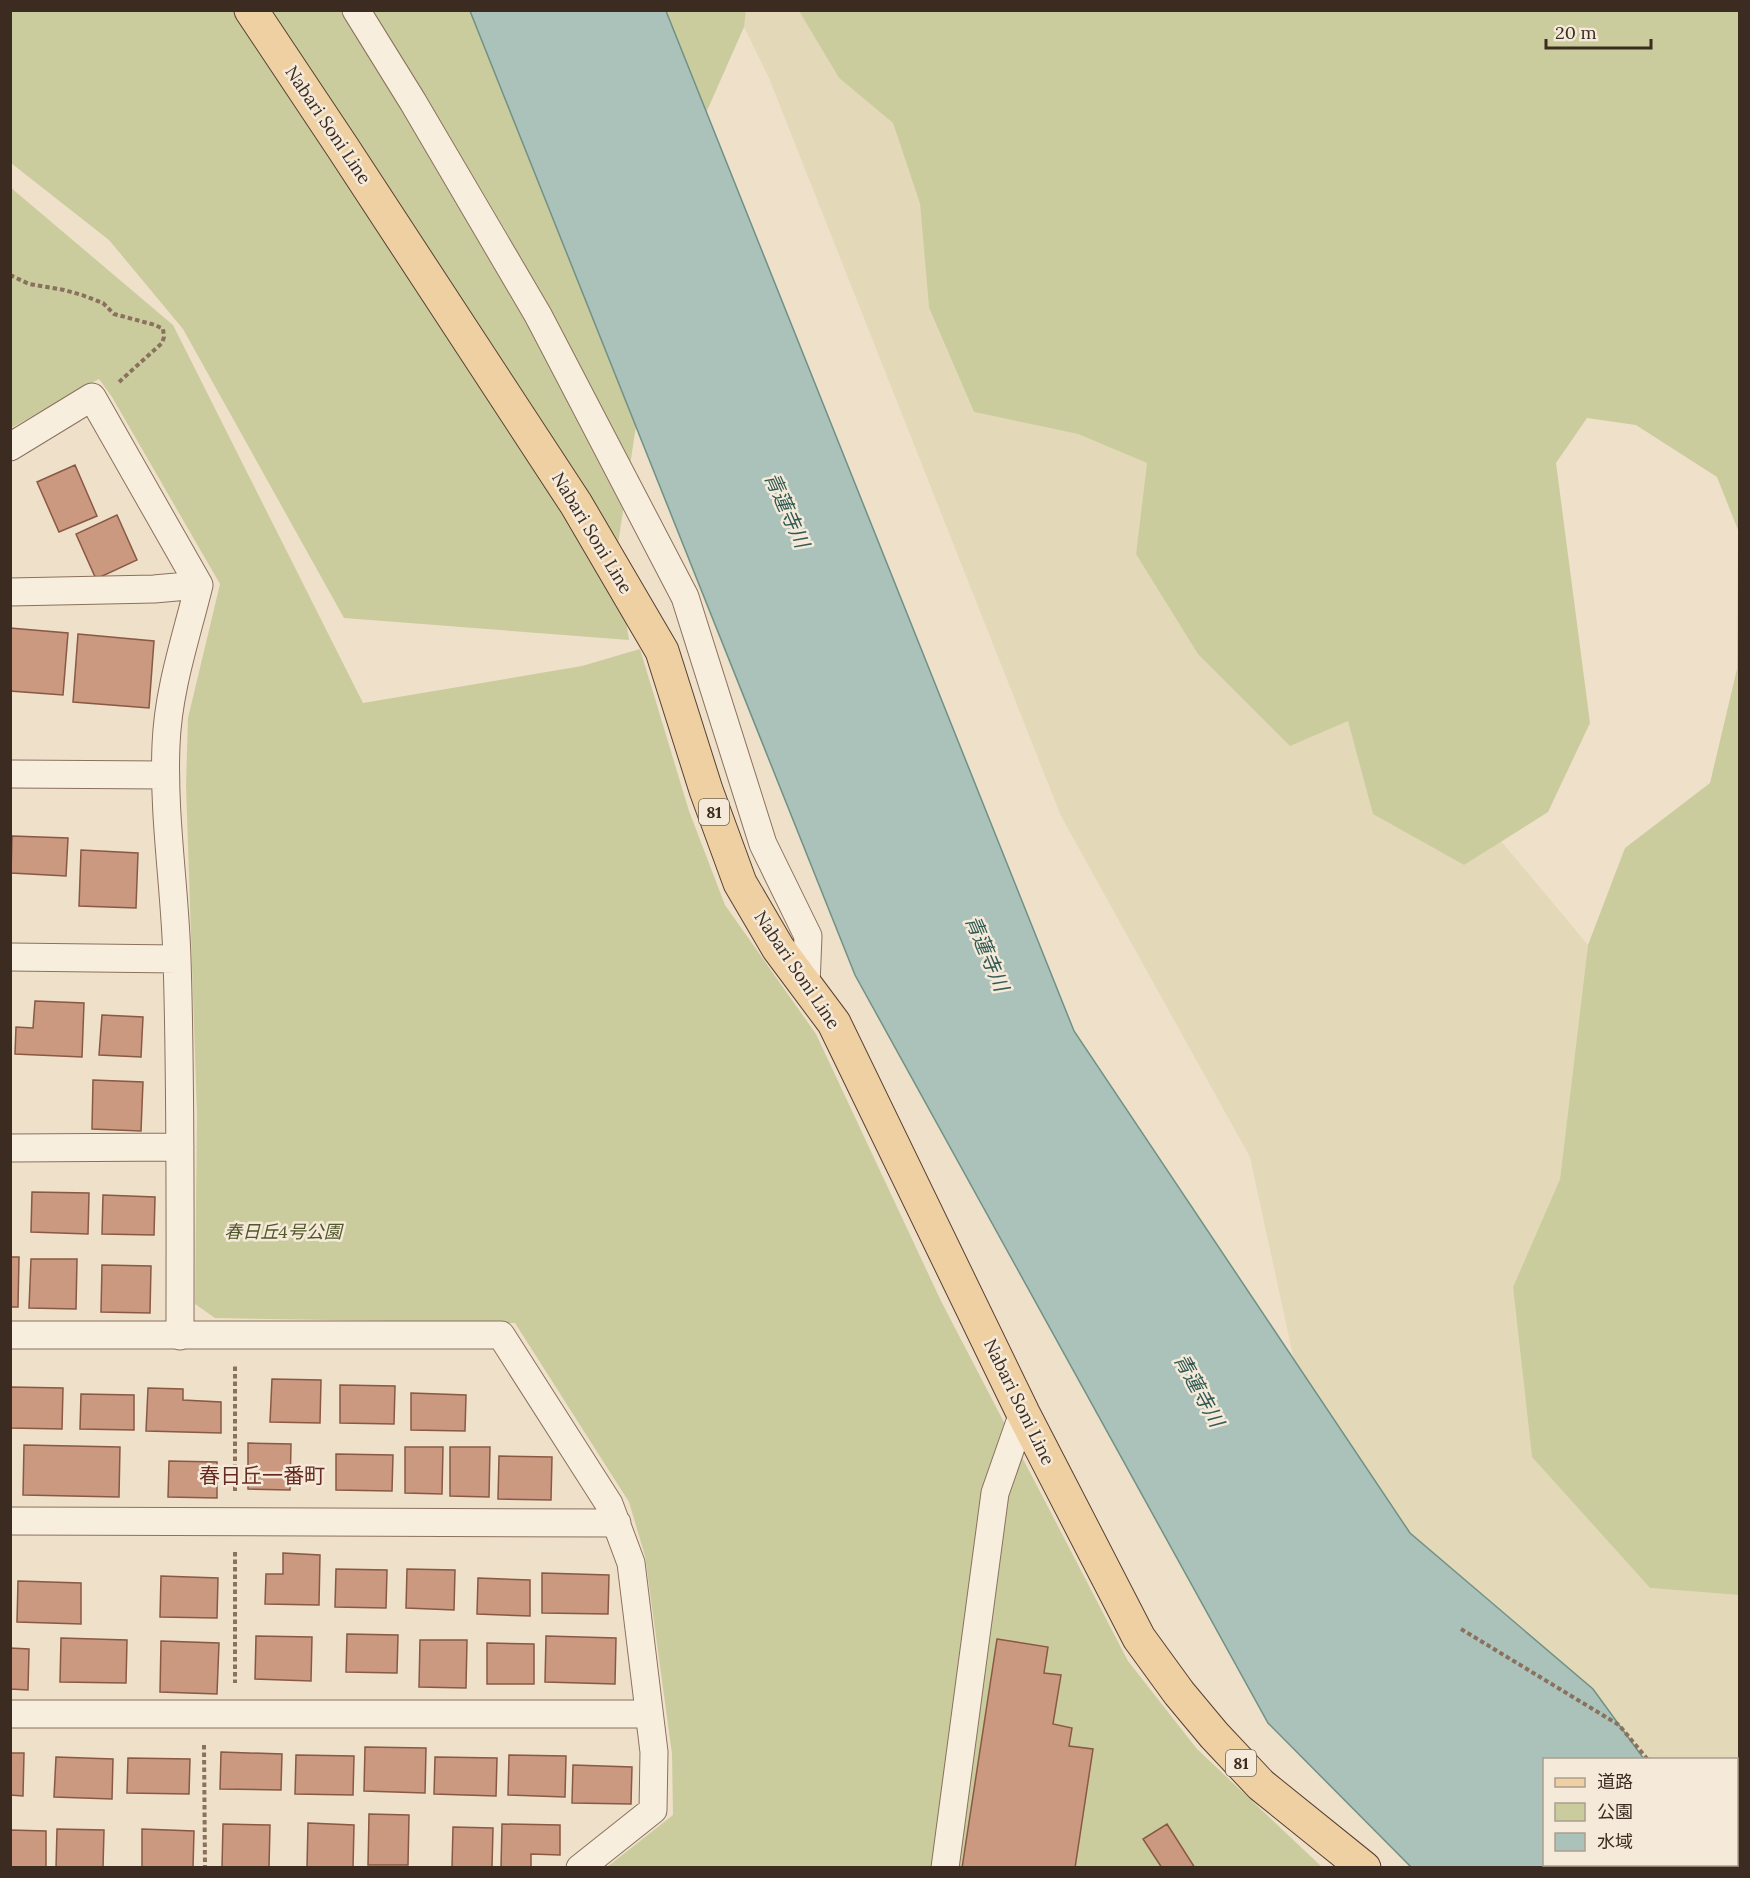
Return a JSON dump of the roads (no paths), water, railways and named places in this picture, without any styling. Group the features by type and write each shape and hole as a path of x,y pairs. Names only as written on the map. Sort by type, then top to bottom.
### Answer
{"main road":[{"name":"Nabari Soni Line","path":"251,10 576,504 662,651 706,790 740,883 778,948 834,1023 1023,1413 1139,1638 1179,1694 1261,1785 1364,1868"}],"street":[{"path":"356,10 413,102 538,315 685,597 763,844 808,936 806,986"},
{"path":"10,447 92,398 200,585 172,691 165,775 177,959 180,1336"},
{"path":"10,592 154,589 200,585"},
{"path":"10,774 165,775"},
{"path":"10,957 177,959"},
{"path":"10,1148 180,1148"},
{"path":"10,1335 501,1335 609,1504 631,1563 654,1752 653,1810 580,1868"},
{"path":"945,1868 995,1493 1023,1413"},
{"path":"10,1521 617,1523"},
{"path":"10,1714 649,1714"}],"water":[{"name":"青蓮寺川","path":"470,11 666,11 1074,1031 1410,1533 1593,1689 1643,1758 1543,1758 1543,1866 1721,1867 1411,1867 1268,1723 855,975"}],"district":[{"name":"春日丘一番町","path":"262,1476"}],"park label":[{"name":"春日丘4号公園","path":"283,1232"}]}
